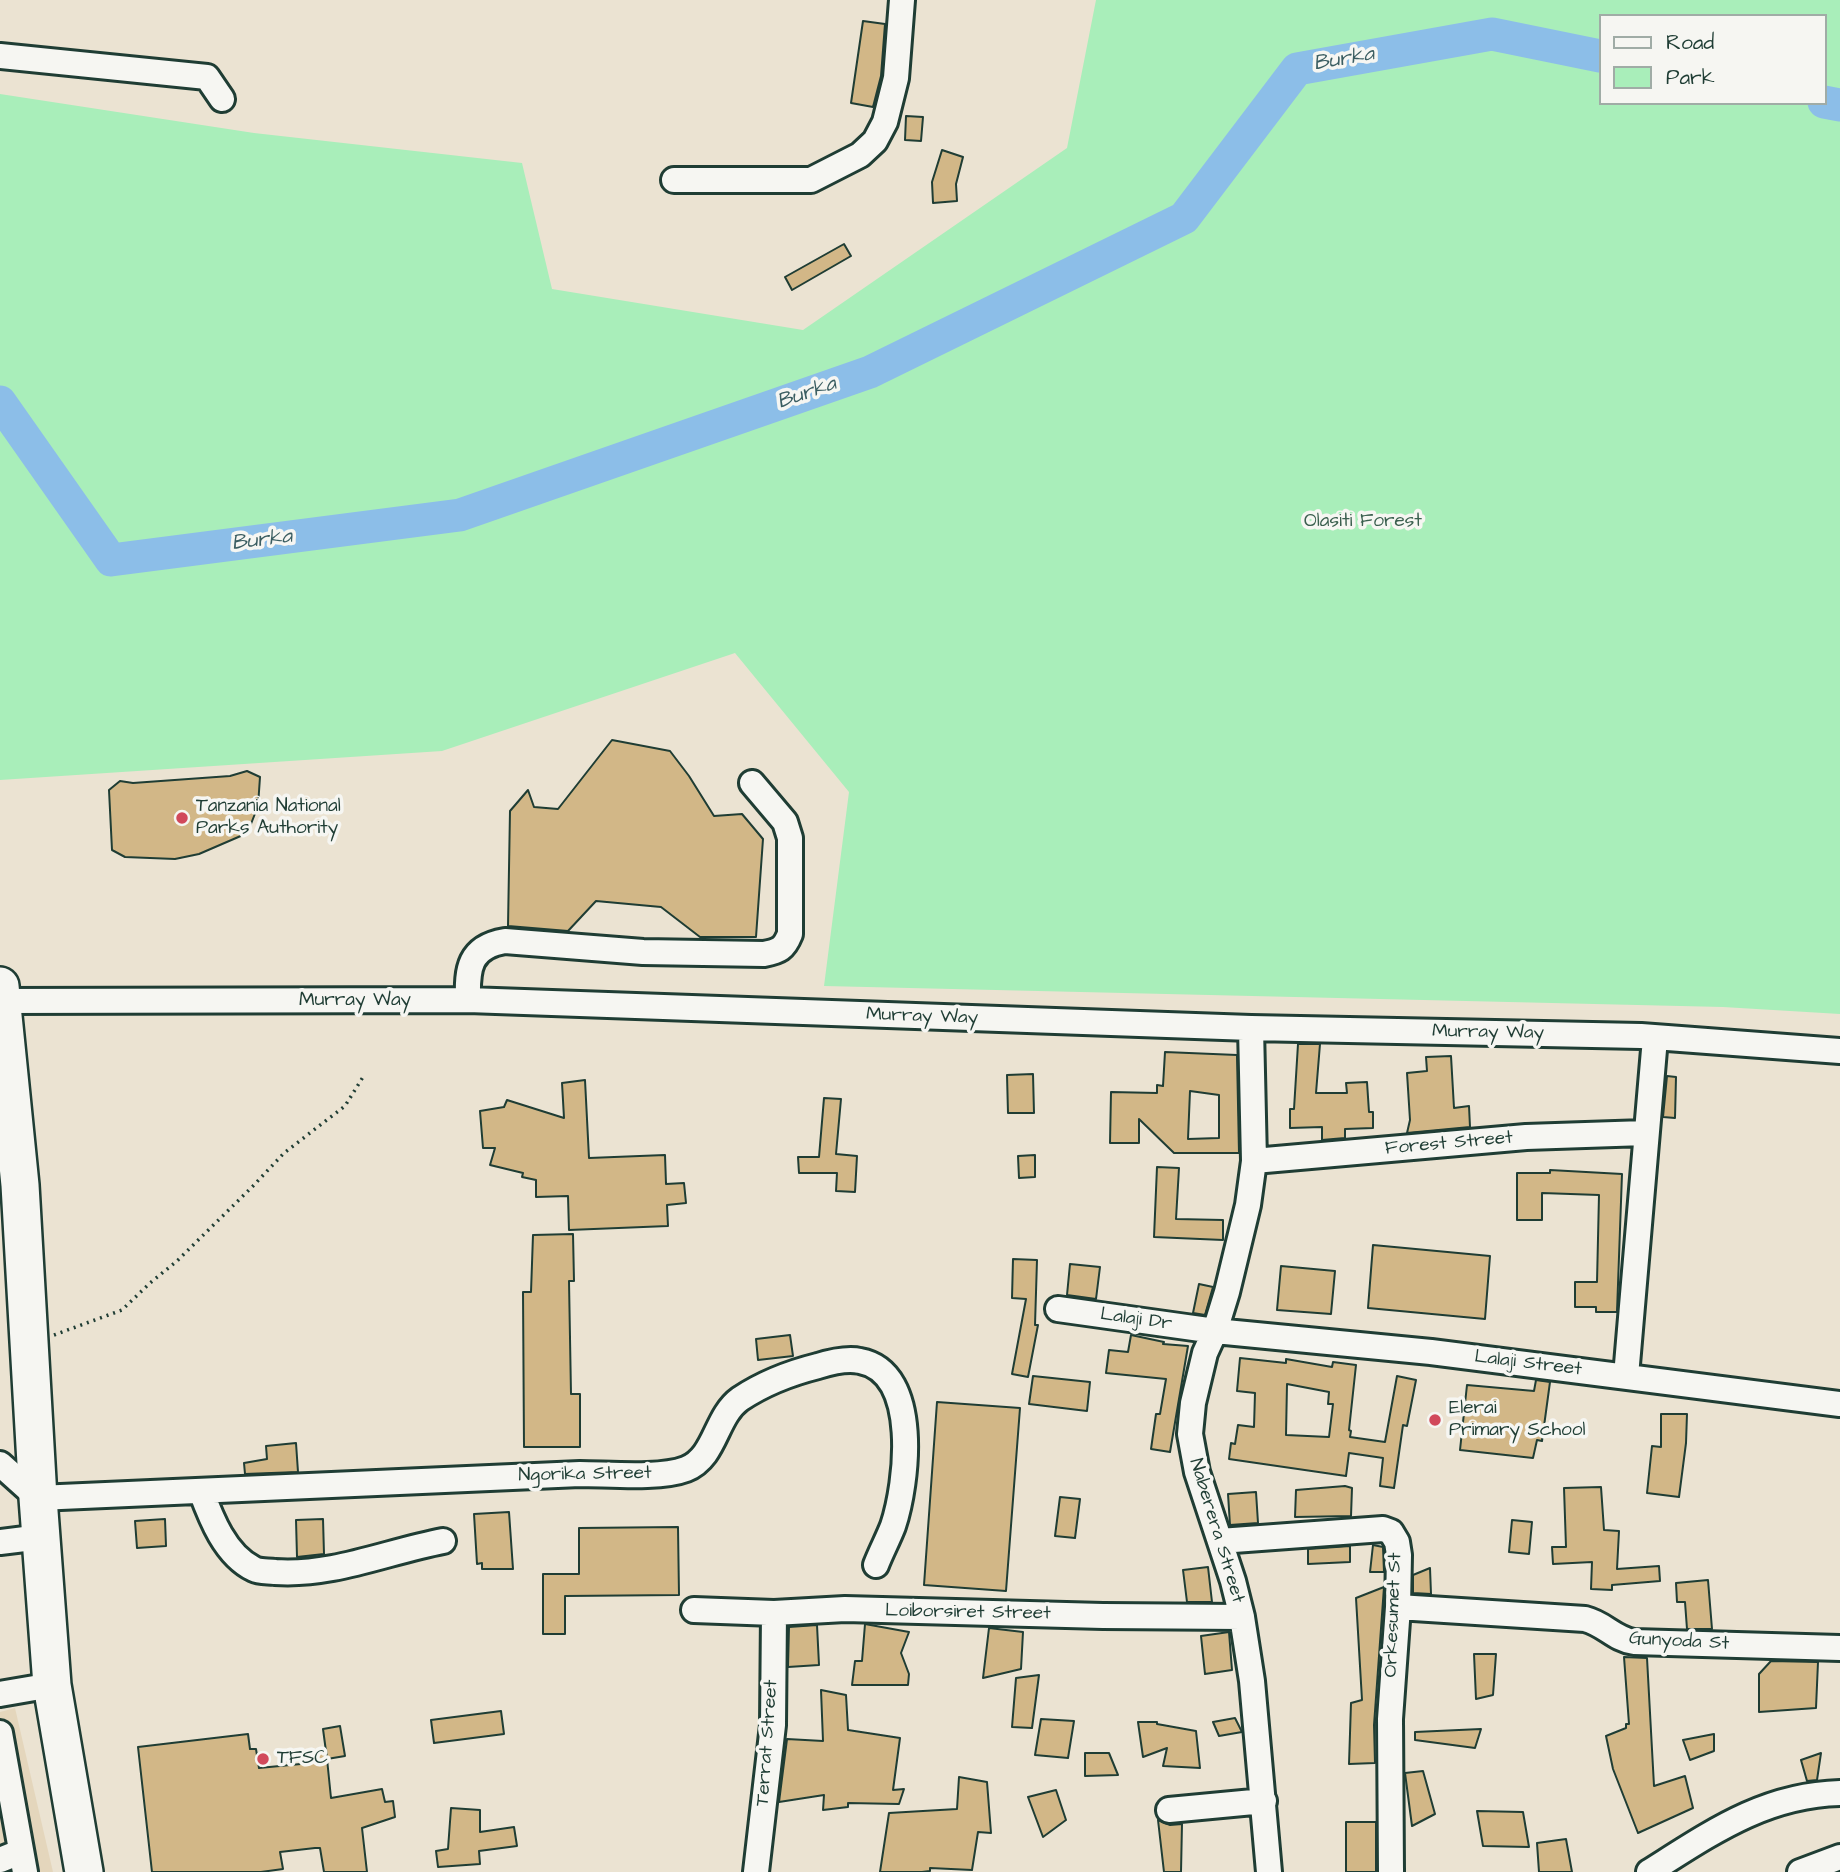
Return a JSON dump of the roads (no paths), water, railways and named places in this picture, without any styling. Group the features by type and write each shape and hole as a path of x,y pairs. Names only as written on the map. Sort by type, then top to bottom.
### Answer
{"highway":[{"path":"1,993 20,1185 52,1685 84,1872"}],"street":[{"path":"674,180 811,180 860,155 875,141 886,122 896,78 902,0"},
{"path":"0,56 207,77 222,99"},
{"path":"468,1000 467,979 472,960 478,951 491,943 505,941 643,952 744,954 779,951 786,945 790,934 790,838 785,822 751,783"},
{"name":"Murray Way","path":"1,993 468,1000 1251,1028 1655,1038 1840,1051"},
{"name":"Naberera Street","path":"1251,1028 1254,1161 1248,1205 1227,1292 1205,1353 1196,1388 1190,1434 1197,1472 1242,1617 1252,1681 1269,1872"},
{"path":"1626,1376 1655,1038"},
{"name":"Forest Street","path":"1254,1161 1526,1137 1645,1133"},
{"name":"Lalaji Dr","path":"1058,1309 1215,1331"},
{"name":"Lalaji Street","path":"1215,1331 1418,1350 1840,1404"},
{"name":"Ngorika Street","path":"38,1498 674,1472 686,1469 705,1454 729,1410 766,1383 830,1363 861,1361 876,1367 888,1378 898,1395 904,1415 904,1470 893,1525 876,1565"},
{"path":"0,1464 38,1498"},
{"path":"201,1491 227,1544 238,1559 256,1570 314,1572 358,1564 402,1549 443,1541"},
{"name":"Orkesumet St","path":"1220,1541 1383,1529 1391,1532 1397,1542 1398,1607 1390,1718 1391,1872"},
{"path":"0,1542 41,1537"},
{"name":"Gunyoda St","path":"1398,1607 1585,1619 1603,1625 1621,1640 1633,1642 1840,1648"},
{"name":"Loiborsiret Street","path":"694,1610 774,1613 845,1609 1242,1617"},
{"name":"Terrat Street","path":"756,1872 773,1726 774,1613"},
{"path":"0,1694 52,1685"},
{"path":"0,1733 15,1861"},
{"path":"1648,1872 1724,1826 1777,1802 1810,1794 1840,1793"},
{"path":"1169,1810 1264,1801"},
{"path":"1800,1872 1840,1857"}],"waterway":[{"name":"Burka","path":"0,402 111,560 460,515 870,372 1184,218 1297,69 1492,34 1598,56"},
{"name":"Burka","path":"1826,102 1840,105"}],"place":[{"name":"Tanzania National Parks Authority","path":"182,818"},
{"name":"Elerai Primary School","path":"1435,1420"},
{"name":"TFSC","path":"263,1759"}],"park label":[{"name":"Olasiti Forest","path":"1363,522"}]}
